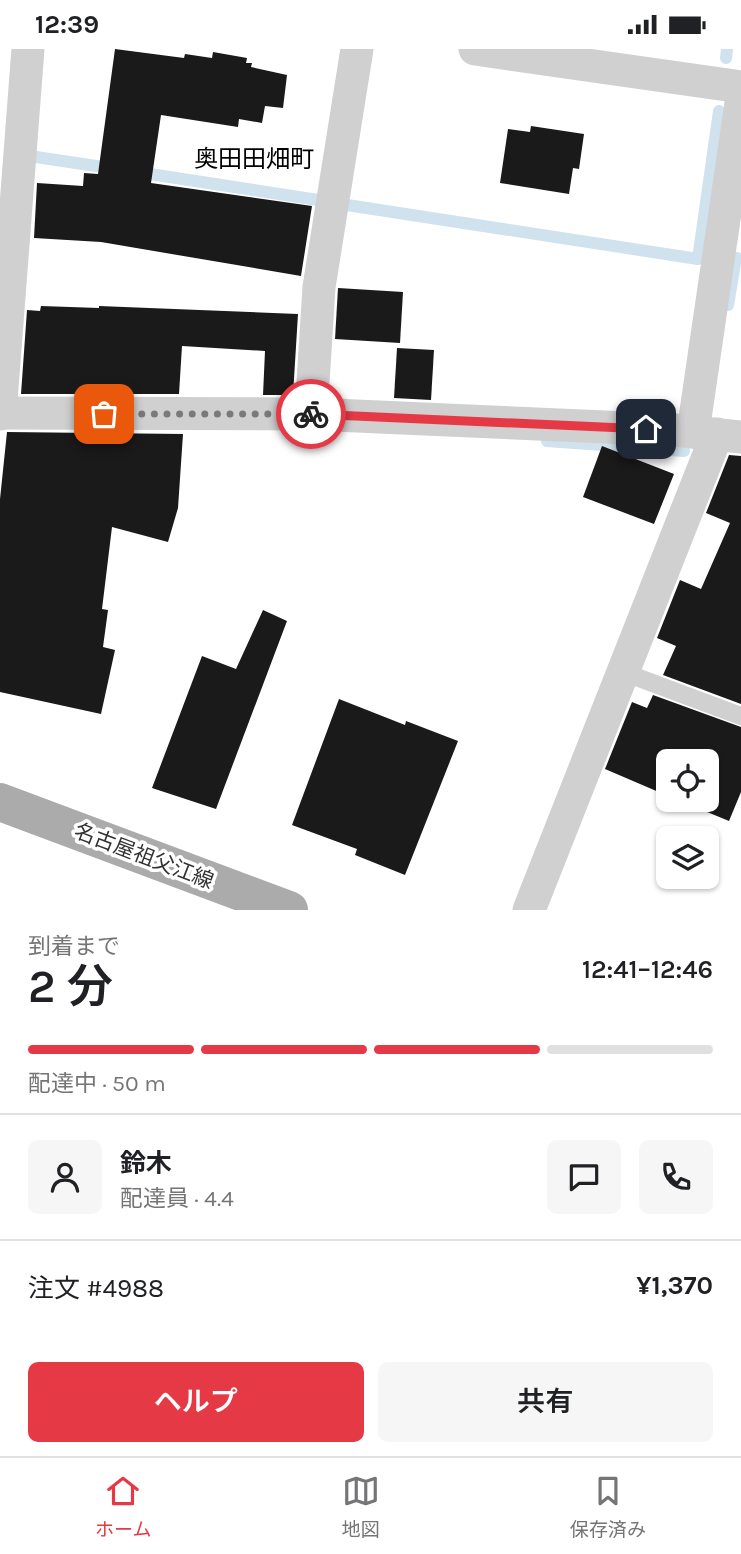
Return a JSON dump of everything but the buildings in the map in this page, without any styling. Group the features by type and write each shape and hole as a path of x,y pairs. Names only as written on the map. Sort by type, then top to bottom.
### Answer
{"main road":[{"name":"名古屋祖父江線","path":"0,802 289,910"}],"street":[{"path":"28,49 6,266 0,414 311,414 717,435"},
{"path":"311,414 319,287 357,49"},
{"path":"475,49 741,87"},
{"path":"529,910 717,435 741,103"}],"lane":[{"path":"623,672 741,716"}],"waterway":[{"path":"726,58 727,49"},
{"path":"347,205 698,259 719,111"},
{"path":"36,157 116,169"},
{"path":"137,172 318,200"},
{"path":"728,305 736,258 741,259"},
{"path":"547,441 684,451"}],"way so far":[{"path":"104,414 311,414"}],"district":[{"name":"奥田田畑町","path":"254,159"}],"route":[{"path":"311,414 646,429"}]}
